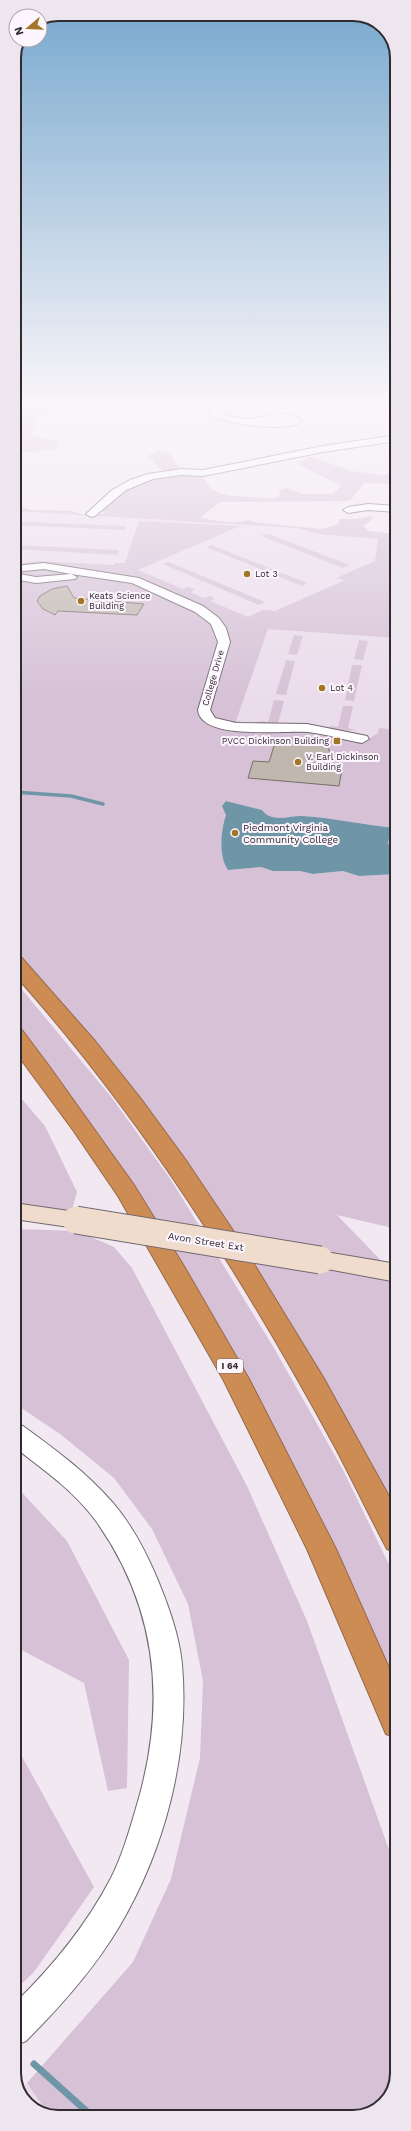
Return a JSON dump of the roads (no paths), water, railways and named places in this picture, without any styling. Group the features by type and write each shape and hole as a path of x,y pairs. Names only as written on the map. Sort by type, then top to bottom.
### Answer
{"highway":[{"path":"21,969 47,997 108,1072 151,1127 198,1195 310,1376 373,1492 390,1527"},
{"name":"I 64","path":"21,1044 64,1099 120,1181 212,1332 257,1417 321,1549 390,1708"}],"main road":[{"name":"Avon Street Ext","path":"21,1212 390,1271"}],"street":[{"path":"90,514 102,502"},
{"path":"348,510 368,507 390,509"},
{"name":"College Drive","path":"21,574 41,580 55,573 102,579 156,589 206,614 215,621 223,634 224,642 204,710 204,714 210,721 221,724 267,728 308,728 362,739"},
{"path":"21,1438 51,1458 78,1481 97,1501 130,1547 144,1573 164,1635 169,1709 159,1787 134,1862 119,1896 79,1959 60,1982 21,2022"}],"water":[{"path":"226,801 262,810 271,817 276,818 303,816 390,827 388,844 390,846 390,874 359,876 343,871 313,874 300,871 273,871 261,867 228,870 223,857 221,843 226,815 222,806"}],"waterway":[{"path":"21,792 71,796 103,804"},
{"path":"34,2064 85,2110"}],"place":[{"name":"Lot 3","path":"247,574"},
{"name":"Keats Science Building","path":"81,601"},
{"name":"Lot 4","path":"322,688"},
{"name":"PVCC Dickinson Building","path":"337,741"},
{"name":"V. Earl Dickinson Building","path":"298,762"},
{"name":"Piedmont Virginia Community College","path":"235,833"}]}
